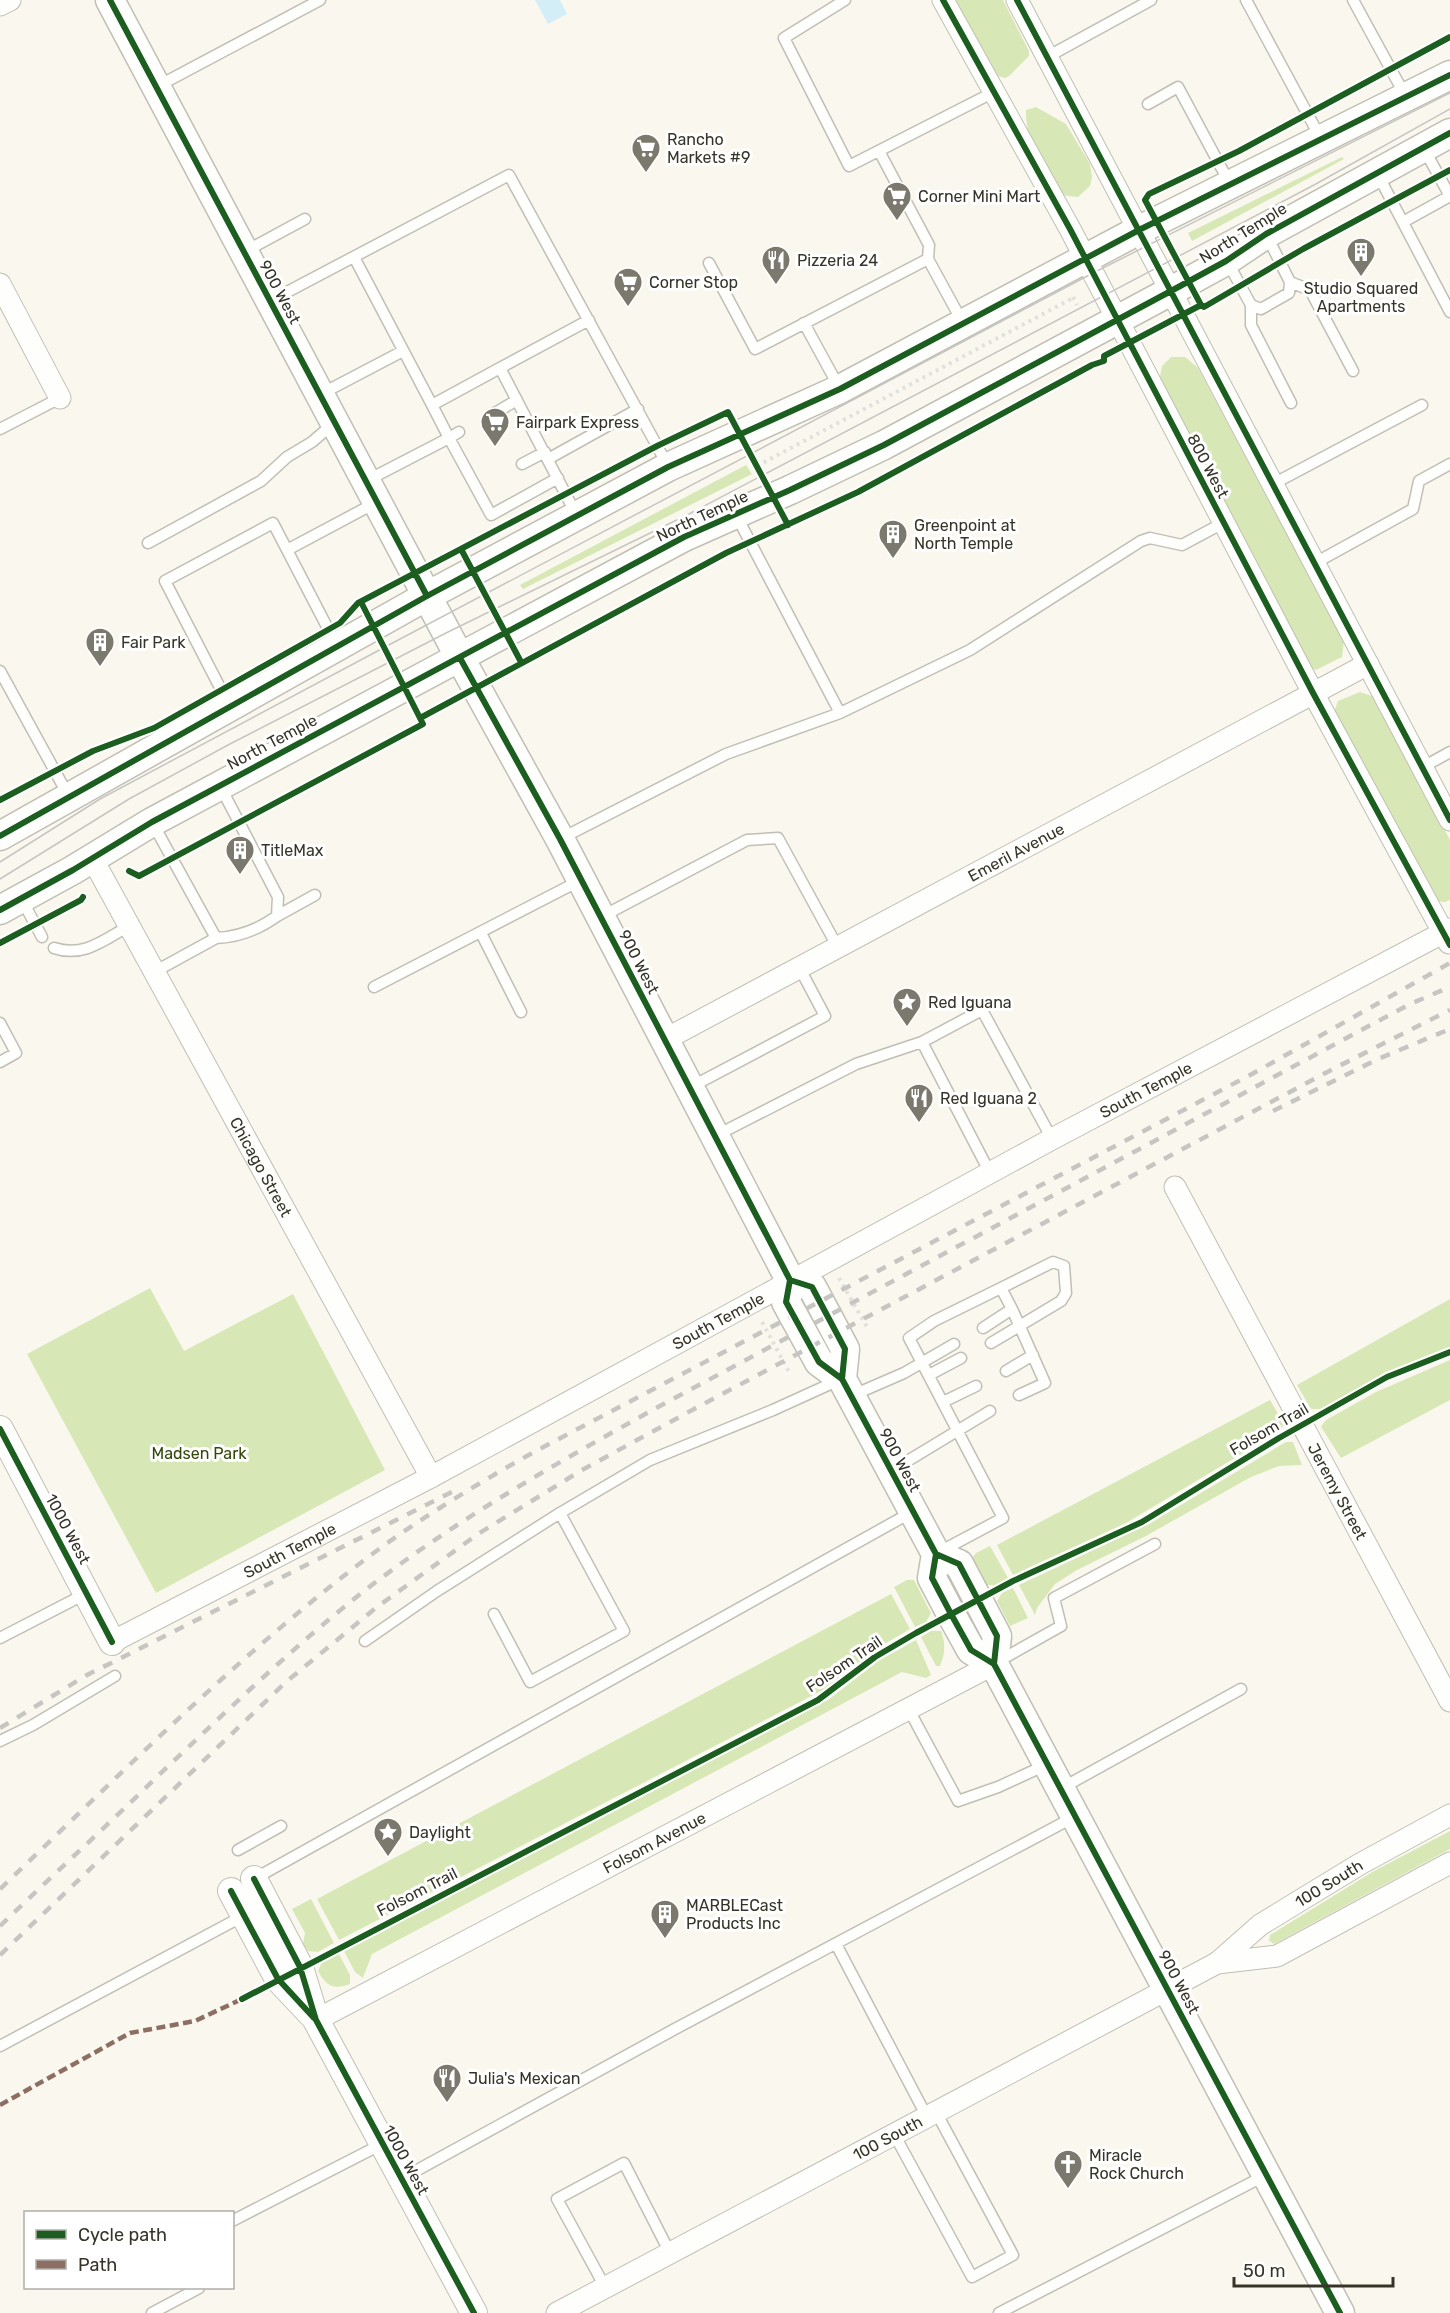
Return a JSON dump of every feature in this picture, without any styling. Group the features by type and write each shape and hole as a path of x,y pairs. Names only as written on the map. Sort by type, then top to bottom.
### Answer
{"main road":[{"name":"900 West","path":"110,0 460,658 560,839 790,1280"},
{"path":"0,836 427,596 668,467 840,388 1139,230 1450,75"},
{"name":"North Temple","path":"11,904 152,822 684,537 884,445 1226,261 1266,234 1450,133"},
{"path":"790,1280 812,1287 845,1349 846,1388"},
{"name":"900 West","path":"846,1388 936,1554"},
{"path":"936,1554 959,1564 997,1636 994,1664"},
{"name":"900 West","path":"994,1664 1340,2313"}],"street":[{"path":"0,5 10,0"},
{"name":"800 West","path":"943,0 1086,259 1222,523 1313,693 1448,935"},
{"path":"1017,0 1450,820"},
{"path":"0,284 60,398"},
{"name":"Emeril Avenue","path":"664,1040 798,966 1368,664"},
{"name":"Chicago Street","path":"92,858 431,1477"},
{"name":"South Temple","path":"112,1642 431,1477 1052,1139 1448,935"},
{"name":"Jeremy Street","path":"1174,1187 1450,1701"},
{"name":"1000 West","path":"0,1429 112,1642"},
{"name":"Folsom Avenue","path":"316,2020 994,1664"},
{"name":"100 South","path":"557,2313 1217,1963 1260,1925 1359,1864 1450,1815"},
{"name":"100 South","path":"1217,1963 1277,1956 1450,1863"},
{"name":"1000 West","path":"254,1879 300,1967 316,2020 474,2313"},
{"name":"1000 West","path":"231,1891 278,1979 316,2020"}],"lane":[{"path":"156,87 320,0"},
{"path":"845,0 784,38 849,166 994,93"},
{"path":"1047,57 1151,0"},
{"path":"1246,0 1322,139"},
{"path":"1353,0 1406,97"},
{"path":"1148,104 1178,87 1230,184"},
{"path":"1402,222 1450,196 1424,147"},
{"path":"879,151 929,245 927,259 963,323"},
{"path":"1376,173 1450,312"},
{"path":"270,302 509,175 668,467"},
{"path":"244,252 305,219"},
{"path":"1251,305 1261,309 1289,293 1290,282 1266,234"},
{"path":"354,257 432,405 454,435 482,487 491,514 558,478"},
{"path":"709,262 755,349 927,259"},
{"path":"1226,261 1251,305 1251,325 1291,403"},
{"path":"1290,282 1310,290 1353,370"},
{"path":"432,405 589,320"},
{"path":"804,323 840,388"},
{"path":"320,394 403,351"},
{"path":"500,368 577,516"},
{"path":"0,429 60,398"},
{"path":"495,412 517,400"},
{"path":"1273,484 1422,405"},
{"path":"522,464 547,455 638,409"},
{"path":"148,543 261,481 287,457 312,442 334,422"},
{"path":"287,550 454,435"},
{"path":"1315,563 1413,509 1419,481 1450,464"},
{"path":"736,514 840,712"},
{"path":"231,708 165,581 273,523 338,648"},
{"path":"560,839 726,754 840,712 970,650 1141,542 1150,538 1182,545 1222,523"},
{"path":"0,671 70,798"},
{"path":"1423,767 1450,752"},
{"path":"220,785 278,897 277,916"},
{"path":"152,822 216,938"},
{"path":"600,917 747,840 778,838 837,946"},
{"path":"374,987 581,880"},
{"path":"154,972 216,938 232,937 249,932 315,895"},
{"path":"11,904 42,937"},
{"path":"54,948 70,954 90,948 129,926"},
{"path":"481,933 521,1012"},
{"path":"689,1088 825,1016 798,966"},
{"path":"714,1136 856,1064 922,1042 982,1010 1052,1139"},
{"path":"0,1023 16,1053 0,1062"},
{"path":"922,1042 990,1173"},
{"path":"936,1554 1003,1518 909,1338 942,1316 1053,1262 1064,1266 1066,1293 1061,1301 991,1343"},
{"path":"1001,1288 1045,1383 1019,1395"},
{"path":"982,1328 1012,1309"},
{"path":"365,1641 437,1591 560,1513 650,1460 773,1410 923,1362 954,1344"},
{"path":"1006,1371 1033,1355"},
{"path":"929,1375 961,1358"},
{"path":"943,1402 976,1386"},
{"path":"891,1472 957,1428 990,1411"},
{"path":"231,1891 912,1511"},
{"path":"494,1614 530,1682 624,1631 560,1513"},
{"path":"994,1664 1061,1626 1054,1598 1155,1544"},
{"path":"0,1638 87,1593"},
{"path":"0,1741 33,1725 115,1676"},
{"path":"1060,1789 1241,1689"},
{"path":"908,1708 958,1801 998,1787 1047,1764"},
{"path":"401,2179 1075,1817"},
{"path":"238,1850 281,1826"},
{"path":"0,2046 267,1904"},
{"path":"836,1944 1013,2255 972,2277 894,2134"},
{"path":"234,2220 382,2144"},
{"path":"605,2287 557,2199 624,2163 670,2253"},
{"path":"999,2313 1267,2175"},
{"path":"152,2313 198,2289"}],"path":[{"path":"757,466 1072,295 1077,305"},
{"path":"739,433 773,498"},
{"path":"839,1277 867,1327"},
{"path":"762,1322 789,1372"}],"green space":[{"path":"953,0 1003,0 1029,51 1029,56 1009,76 1005,78 994,75"},
{"path":"1036,107 1066,124 1090,164 1092,177 1090,186 1078,197 1061,195 1032,145 1026,110"},
{"path":"1342,157 1344,159 1192,241 1188,233"},
{"path":"1171,357 1185,357 1198,368 1344,641 1342,657 1316,670 1311,667 1159,382 1162,366"},
{"path":"746,465 752,474 523,589 520,585"},
{"path":"1360,692 1372,696 1380,707 1450,840 1450,900 1435,901 1334,712 1338,701"},
{"name":"Madsen Park","path":"150,1288 184,1351 293,1294 385,1470 156,1593 27,1354"},
{"path":"1450,1299 1450,1348 1385,1375 1320,1409 1311,1409 1297,1385"},
{"path":"1450,1360 1450,1400 1341,1458 1321,1427 1326,1420 1376,1392"},
{"path":"1270,1400 1284,1424 1280,1431 1126,1523 1013,1575 997,1545"},
{"path":"1286,1442 1293,1442 1302,1465 1279,1466 1251,1477 1144,1537 1077,1570 1055,1584 1037,1608 1035,1615 1019,1585 1149,1524"},
{"path":"990,1546 1008,1578 996,1585 986,1585 972,1558 976,1553"},
{"path":"907,1580 914,1580 931,1613 926,1622 915,1627 894,1587"},
{"path":"1013,1588 1028,1618 1010,1626 997,1601 1002,1593"},
{"path":"891,1594 910,1629 876,1649 823,1690 339,1940 317,1899"},
{"path":"931,1631 941,1631 943,1636 944,1649 940,1666 936,1666 921,1637"},
{"path":"916,1640 931,1675 926,1678 902,1672 372,1954 363,1978 355,1972 344,1951 828,1700 880,1660"},
{"path":"1450,1831 1450,1849 1274,1944 1269,1941 1270,1935 1374,1871"},
{"path":"311,1899 334,1943 318,1952 308,1951 303,1944 305,1933 292,1909"},
{"path":"339,1954 350,1975 350,1984 339,1987 327,1983 318,1971 322,1962"}],"water":[{"path":"535,0 560,0 567,14 548,24"}],"tram line":[{"path":"0,862 100,799 385,647 1093,273 1450,93"},
{"path":"0,879 129,799 228,745 446,633 689,514 1314,185 1450,109"}],"railway":[{"path":"0,1889 186,1712 282,1626 383,1546 438,1509 534,1452 1252,1074 1450,963"},
{"path":"0,1926 260,1680 309,1637 394,1568 467,1518 658,1407 1410,1004 1450,987"},
{"path":"0,1955 286,1682 377,1607 478,1534 582,1470 694,1409 1333,1069 1450,1010"},
{"path":"1273,1111 1378,1059 1450,1029"},
{"path":"0,1728 87,1675 452,1492"}],"marked path":[{"path":"0,2105 130,2033 195,2021 242,1999"}],"cycle path":[{"path":"110,0 427,596"},
{"path":"943,0 1070,229 1313,693 1450,945"},
{"path":"1017,0 1450,820"},
{"path":"1201,305 1145,200 1149,194 1239,151 1450,37"},
{"path":"0,836 427,596 668,467 840,389 1139,230 1450,75"},
{"path":"0,910 73,870 152,822 684,537 884,445 1226,261 1266,234 1450,133"},
{"path":"422,717 726,553 858,492 1092,365 1104,361 1104,356 1201,305 1204,307 1303,249 1450,170"},
{"path":"0,800 93,751 154,728 340,623 358,603 657,446 728,412 788,525"},
{"path":"461,549 521,662"},
{"path":"129,871 139,876 423,724 361,602"},
{"path":"460,658 560,839 790,1280 786,1302 819,1362 842,1379 936,1554 932,1578 951,1614 971,1650 994,1664 1340,2313"},
{"path":"0,943 83,897"},
{"path":"790,1280 812,1287 845,1349 842,1379"},
{"name":"Folsom Trail","path":"242,1999 818,1700 875,1657 916,1633 1013,1581 1142,1522 1279,1438 1387,1377 1450,1352"},
{"path":"0,1429 112,1642"},
{"path":"936,1554 959,1564 997,1636 994,1664"},
{"path":"254,1879 300,1967 316,2020 474,2313"},
{"path":"231,1891 278,1979 314,2018"}],"place":[{"name":"Rancho Markets #9","path":"646,174"},
{"name":"Corner Mini Mart","path":"897,222"},
{"name":"Studio Squared Apartments","path":"1361,278"},
{"name":"Pizzeria 24","path":"776,286"},
{"name":"Corner Stop","path":"628,308"},
{"name":"Fairpark Express","path":"495,448"},
{"name":"Greenpoint at North Temple","path":"893,560"},
{"name":"Fair Park","path":"100,668"},
{"name":"TitleMax","path":"240,876"},
{"name":"Red Iguana","path":"907,1028"},
{"name":"Red Iguana 2","path":"919,1124"},
{"name":"Daylight","path":"388,1858"},
{"name":"MARBLECast Products Inc","path":"665,1940"},
{"name":"Julia's Mexican","path":"447,2104"},
{"name":"Miracle Rock Church","path":"1068,2190"}]}
